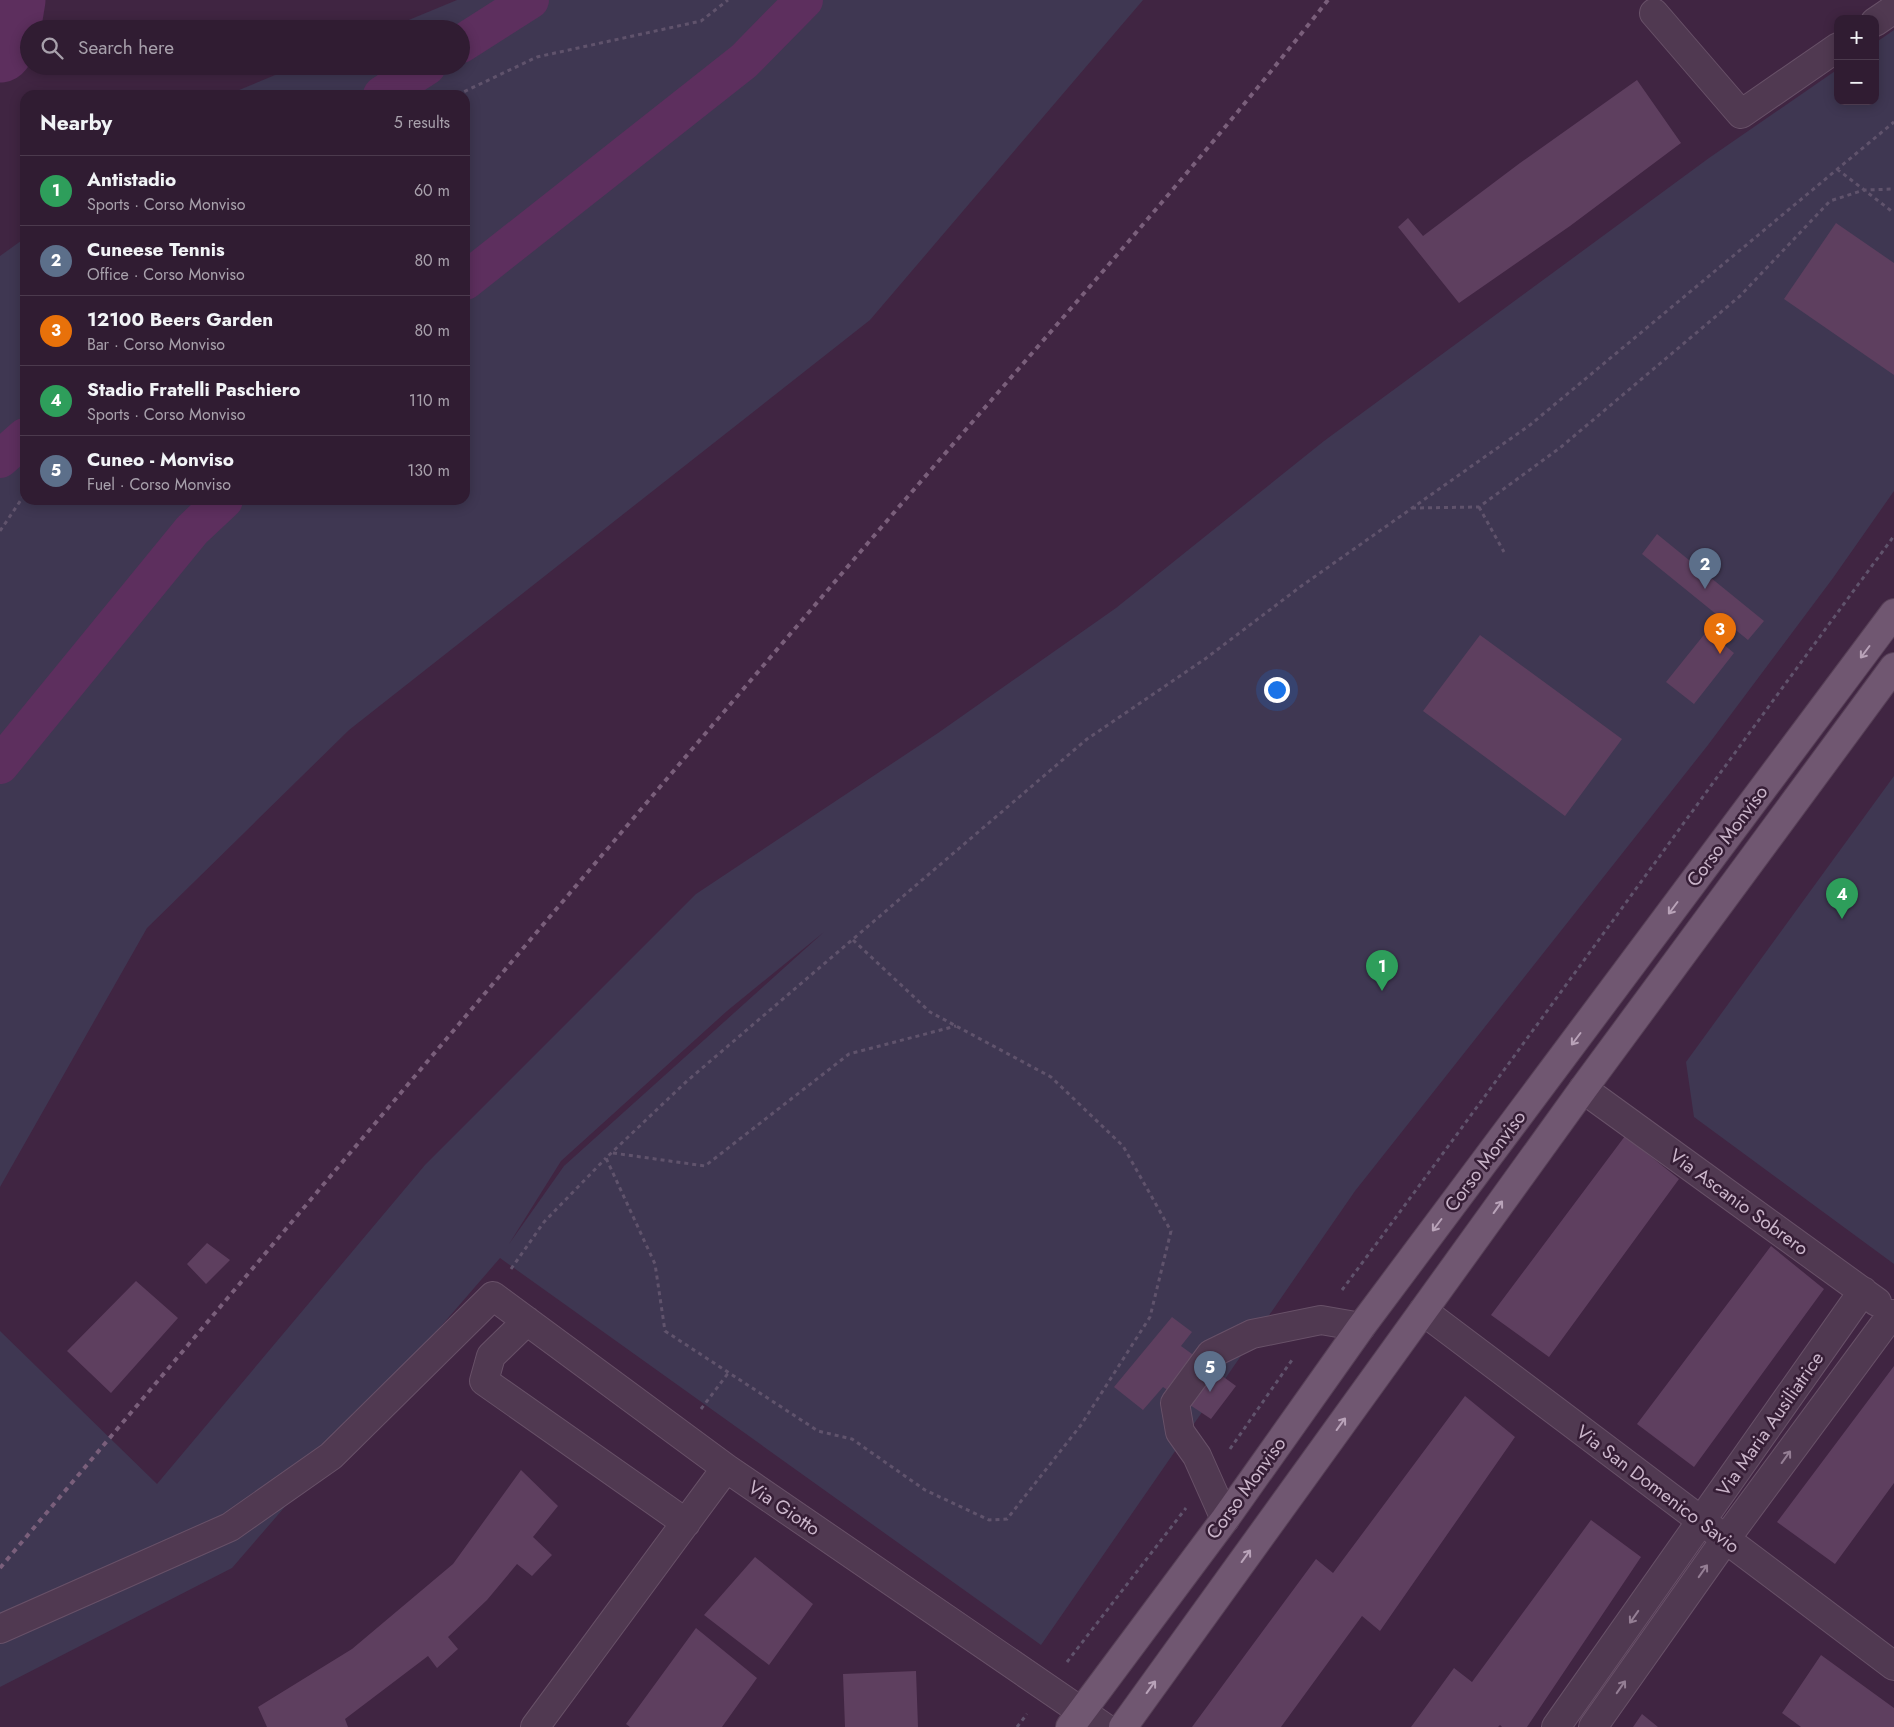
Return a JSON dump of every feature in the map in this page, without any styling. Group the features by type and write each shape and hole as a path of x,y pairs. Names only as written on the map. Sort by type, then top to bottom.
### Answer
{"main road":[{"name":"Corso Monviso","path":"1075,1719 1225,1519 1361,1327 1894,613"},
{"name":"Corso Monviso","path":"1123,1727 1423,1310 1894,668"}],"street":[{"path":"1879,19 1894,9"},
{"path":"1654,13 1741,114 1834,50"},
{"name":"Via Ascanio Sobrero","path":"1584,1089 1893,1314"},
{"name":"Via Maria Ausiliatrice","path":"1556,1727 1863,1291"},
{"path":"0,1629 230,1527 331,1456 493,1296"},
{"name":"Via Giotto","path":"493,1296 726,1468 1047,1688 1075,1719 1104,1727"},
{"name":"Via San Domenico Savio","path":"1423,1310 1894,1666"},
{"name":"Via Maria Ausiliatrice","path":"1593,1727 1725,1540 1893,1314"},
{"path":"1225,1519 1197,1456 1180,1432 1175,1403 1210,1354 1252,1334 1321,1320 1361,1327"},
{"path":"527,1321 491,1356 484,1381 686,1523"},
{"path":"536,1727 726,1468"}],"path":[{"path":"468,90 537,58 701,21 728,0"},
{"path":"493,1296 544,1222 606,1158 688,1081 1087,739 1204,658 1411,508 1530,425 1894,122"},
{"path":"1837,169 1894,213"},
{"path":"1411,508 1479,507 1561,447 1740,296 1830,202 1864,190 1894,188"},
{"path":"0,532 20,502"},
{"path":"1479,507 1504,552"},
{"path":"1321,1320 1894,536"},
{"path":"606,1158 655,1264 665,1331 818,1431 852,1440 925,1490 989,1520 1007,1519 1082,1425 1150,1317 1171,1231 1123,1146 1050,1077 930,1012 853,940"},
{"path":"613,1153 705,1166 849,1054 956,1026"},
{"path":"1017,1727 1208,1480 1293,1360"},
{"path":"682,1434 729,1372"}],"shaded area":[{"path":"457,0 1143,0 870,320 349,730 147,928 0,1187 0,256 20,242 20,505 470,505 470,90 239,90 275,75 470,75 470,20 409,20"},
{"path":"1894,30 1894,491 1833,578 1708,745 1355,1191 1041,1645 500,1258 232,1568 0,1687 0,1331 157,1484 425,1165 696,894 938,733 1116,608 1324,441 1709,158 1834,72 1834,105 1879,105 1879,40","holes":["824,932 564,1166 509,1244 561,1161 727,1011"]},
{"path":"1894,776 1894,1264 1694,1117 1686,1062"}],"building":[{"path":"1637,80 1681,143 1570,226 1459,303 1398,227 1408,218 1423,236 1520,163"},
{"path":"1836,223 1894,263 1894,375 1784,299"},
{"path":"1657,534 1764,621 1748,640 1642,554"},
{"path":"1707,631 1734,653 1694,704 1666,682"},
{"path":"1480,635 1622,739 1565,816 1423,711"},
{"path":"1625,1136 1679,1179 1549,1357 1491,1315"},
{"path":"207,1243 230,1260 206,1284 187,1264"},
{"path":"1771,1246 1824,1289 1694,1467 1637,1424"},
{"path":"136,1281 178,1318 111,1393 67,1351"},
{"path":"1172,1317 1192,1332 1181,1346 1236,1386 1211,1419 1163,1387 1143,1410 1114,1387"},
{"path":"1894,1366 1894,1483 1835,1564 1777,1522"},
{"path":"1465,1396 1515,1437 1380,1631 1362,1616 1281,1727 1192,1727 1316,1559 1333,1573"},
{"path":"521,1470 558,1506 533,1537 552,1555 532,1576 517,1564 487,1600 448,1637 458,1649 437,1668 428,1656 345,1719 348,1727 267,1727 258,1707 352,1649 453,1564"},
{"path":"1591,1520 1641,1557 1527,1727 1502,1727 1500,1725 1498,1727 1411,1727 1454,1668 1472,1682"},
{"path":"755,1557 813,1604 769,1665 704,1615"},
{"path":"696,1628 757,1678 722,1727 630,1727 626,1724"},
{"path":"1821,1655 1894,1708 1894,1727 1801,1727 1782,1713"},
{"path":"916,1671 918,1727 845,1727 843,1674"},
{"path":"1642,1714 1658,1727 1633,1727"}],"waterway":[{"path":"0,50 6,42 13,0"},
{"path":"470,38 530,0"},
{"path":"470,277 744,61 804,0"},
{"path":"390,90 413,75"},
{"path":"0,459 20,441"},
{"path":"0,765 192,530 219,505"}],"railway":[{"path":"0,1568 723,713 1206,150 1328,0"}],"place":[{"name":"Cuneese Tennis","path":"1705,589"},
{"name":"12100 Beers Garden","path":"1720,654"},
{"name":"Stadio Fratelli Paschiero","path":"1842,919"},
{"name":"Antistadio","path":"1382,991"},
{"name":"Cuneo - Monviso","path":"1210,1392"}]}
